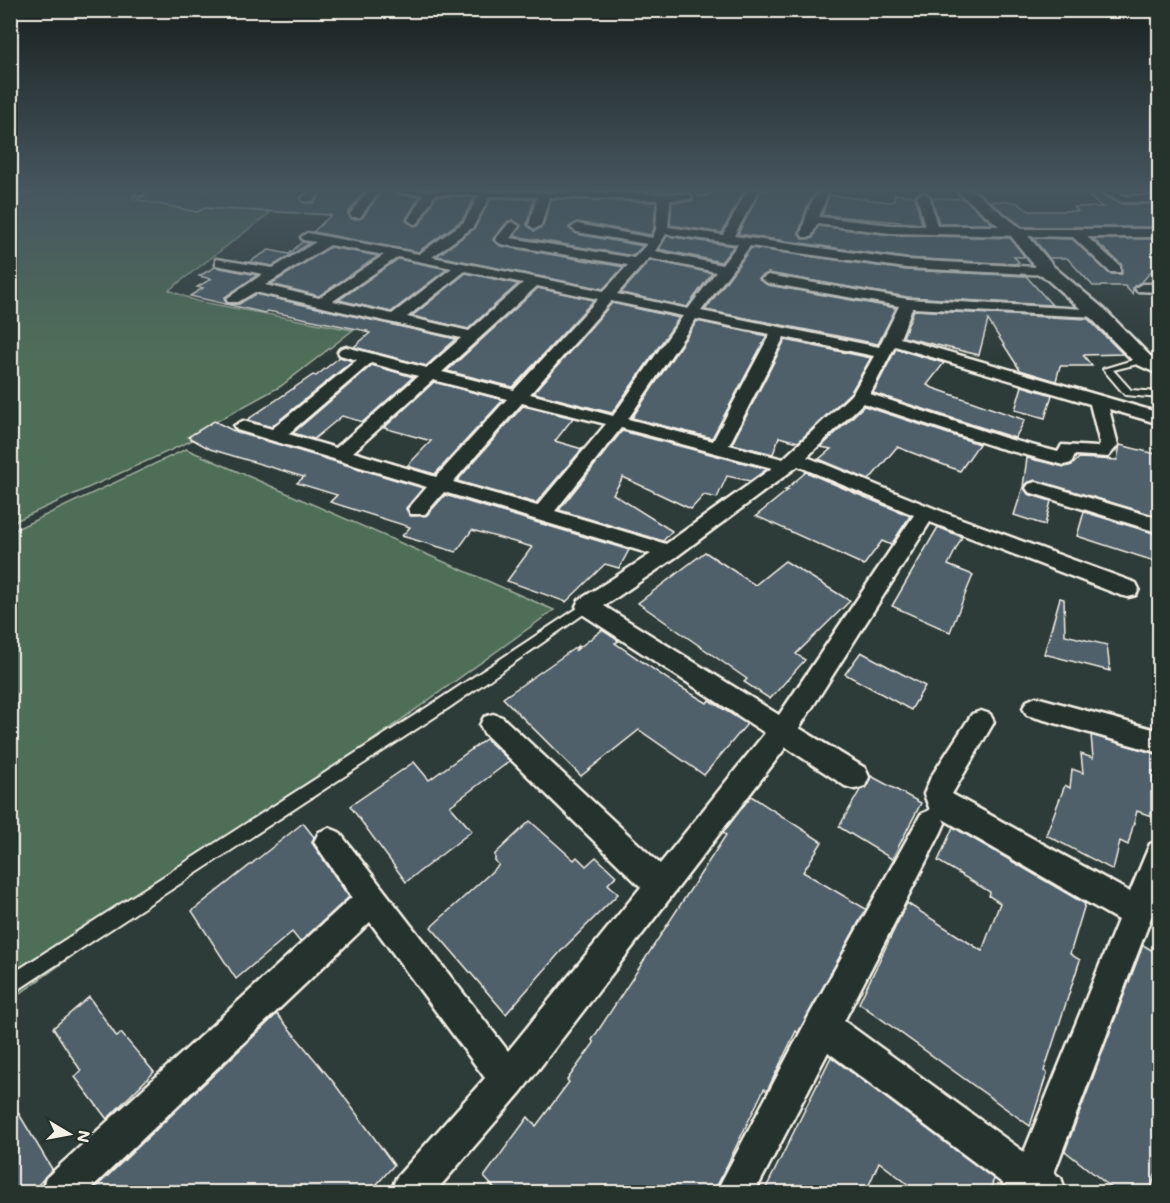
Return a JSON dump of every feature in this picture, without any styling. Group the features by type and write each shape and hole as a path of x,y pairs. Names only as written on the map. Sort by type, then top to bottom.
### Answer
{"street":[{"path":"232,299 319,246"},
{"path":"357,246 691,315 779,331 888,346 1160,419"},
{"path":"422,258 438,246"},
{"path":"490,272 524,246"},
{"path":"615,246 658,246"},
{"path":"648,246 725,270"},
{"path":"540,514 617,422 691,315 743,246"},
{"path":"779,246 906,264 1048,271"},
{"path":"898,246 906,264"},
{"path":"1027,246 1048,271 1097,313 1143,360 1160,369"},
{"path":"1090,246 1115,269"},
{"path":"418,509 651,247"},
{"path":"322,302 396,253"},
{"path":"221,262 276,273"},
{"path":"395,319 462,267"},
{"path":"768,279 907,303 1097,313"},
{"path":"338,456 534,281"},
{"path":"253,287 471,336"},
{"path":"1142,288 1160,288"},
{"path":"855,777 587,606 669,552 791,462 860,396 888,346 907,303"},
{"path":"719,448 779,331"},
{"path":"346,352 719,448 791,462 1128,589"},
{"path":"276,435 367,358"},
{"path":"860,396 1002,443 1064,459 1068,449 1101,453 1109,445 1098,401"},
{"path":"243,426 439,486 669,552"},
{"path":"1036,488 1160,526"},
{"path":"410,1192 508,1079 783,731 926,512"},
{"path":"1036,708 1160,742"},
{"path":"981,722 941,786 938,794 943,806 1136,913"},
{"path":"493,725 660,885"},
{"path":"735,1192 931,823"},
{"path":"329,842 508,1079"},
{"path":"822,1026 1035,1189 1136,913 1160,854"},
{"path":"60,1192 373,898"}],"lane":[{"path":"1143,360 1107,369 1128,393 1160,395"},
{"path":"10,986 445,703 587,606"}],"green space":[{"path":"11,246 227,246 169,290 196,301 353,330 281,386 188,437 193,440 11,523"},
{"path":"186,449 554,610 11,1000 10,532"}],"building":[{"path":"298,246 305,246 273,266 249,262 269,250 289,254"},
{"path":"387,246 426,246 418,252"},
{"path":"451,246 502,246 624,267 603,289 437,256"},
{"path":"574,246 643,246 633,256"},
{"path":"661,246 734,246 721,262 659,249"},
{"path":"823,246 1016,246 1025,257 1014,257 1019,262 1015,264 906,258"},
{"path":"1040,246 1080,246 1110,274 1122,274 1121,264 1101,246 1160,246 1160,261 1142,282 1134,286 1132,294 1125,286 1093,286 1067,258 1049,258"},
{"path":"330,247 378,256 319,296 271,284"},
{"path":"751,248 906,270 1026,276 1052,305 907,297 768,273 759,278 768,285 896,308 878,344 705,310"},
{"path":"398,259 447,269 391,312 339,300"},
{"path":"650,260 712,273 687,307 621,293"},
{"path":"215,267 257,275 225,297 228,304 239,304 255,294 456,339 426,366 354,347 370,333 365,332 367,331 268,311 265,313 190,296 203,288 197,287 211,279 199,276"},
{"path":"466,273 518,284 468,329 412,316"},
{"path":"538,288 594,300 513,387 447,371"},
{"path":"612,303 679,318 612,413 534,393"},
{"path":"914,310 1088,319 1123,354 1083,355 1092,366 1060,366 1056,381 1020,370 988,320 979,355 903,337"},
{"path":"697,321 767,336 712,438 632,418"},
{"path":"785,340 871,358 851,392 798,442 779,437 773,454 732,444"},
{"path":"896,349 944,363 927,385 1025,420 1015,438 873,393"},
{"path":"340,357 352,361 271,427 247,420 313,375 316,376"},
{"path":"372,365 413,377 363,422 342,416 314,439 293,433"},
{"path":"434,382 503,400 435,474 407,466 431,441 384,428"},
{"path":"1022,386 1052,395 1045,418 1015,410"},
{"path":"523,406 573,418 555,441 582,449 536,503 457,481"},
{"path":"864,406 979,444 960,471 897,447 869,480 819,459 831,449 821,447"},
{"path":"214,421 236,432 423,488 406,508 411,516 427,515 445,495 629,550 619,568 605,564 566,602 507,581 532,547 472,530 456,552 402,536 410,527 330,502 337,495 297,483 304,477 210,449 188,437"},
{"path":"622,431 767,469 750,481 727,476 717,498 704,495 691,509 623,477 613,494 672,531 663,541 559,510"},
{"path":"1120,445 1160,455 1160,517 1035,480 1027,483 1024,488 1028,494 1051,501 1045,525 1014,515 1023,487 1027,458 1065,467 1072,465 1079,458 1117,460"},
{"path":"806,472 910,516 891,545 882,541 864,565 756,516"},
{"path":"1084,512 1160,535 1157,562 1077,536"},
{"path":"938,527 962,537 948,565 973,575 950,632 892,606"},
{"path":"705,552 755,585 785,561 850,601 796,654 805,660 770,699 744,682 747,679 638,603"},
{"path":"1060,598 1064,599 1065,635 1107,645 1110,671 1044,654"},
{"path":"602,630 619,641 615,643 672,682 707,703 709,700 747,724 704,775 639,730 581,776 503,698 579,645 575,651"},
{"path":"861,652 925,686 911,710 845,674"},
{"path":"1091,735 1160,755 1160,773 1152,771 1154,793 1151,792 1151,816 1137,811 1128,845 1120,841 1113,870 1046,835 1065,785 1070,788 1072,769 1083,773 1081,754 1093,758"},
{"path":"486,739 510,761 450,806 472,831 406,882 350,806 414,762 429,780"},
{"path":"871,776 921,803 892,859 839,827 860,790 867,787"},
{"path":"751,796 822,842 803,872 866,909 798,1033 796,1031 767,1091 764,1089 714,1192 498,1192 484,1177 528,1117 536,1126 569,1082 567,1080 594,1043 592,1040 726,835 723,833"},
{"path":"530,821 574,860 577,857 586,866 596,857 616,876 608,884 618,894 562,950 506,1014 431,927 499,865 495,861 495,854"},
{"path":"303,823 314,837 312,843 349,897 300,942 292,932 236,979 192,911"},
{"path":"953,827 1085,904 1070,954 1080,960 1044,1071 1047,1073 1030,1126 859,1003 907,903 982,951 1000,903 989,896 990,892 938,861"},
{"path":"1143,945 1160,955 1160,1161 1150,1192 1117,1192 1065,1151"},
{"path":"89,997 117,1037 121,1033 154,1072 107,1119 75,1077 81,1071 53,1028"},
{"path":"277,1014 334,1083 394,1165 370,1192 91,1192"},
{"path":"831,1057 994,1179 989,1192 918,1192 879,1162 866,1192 764,1192"},
{"path":"10,1099 52,1169 32,1192 10,1192"}]}
